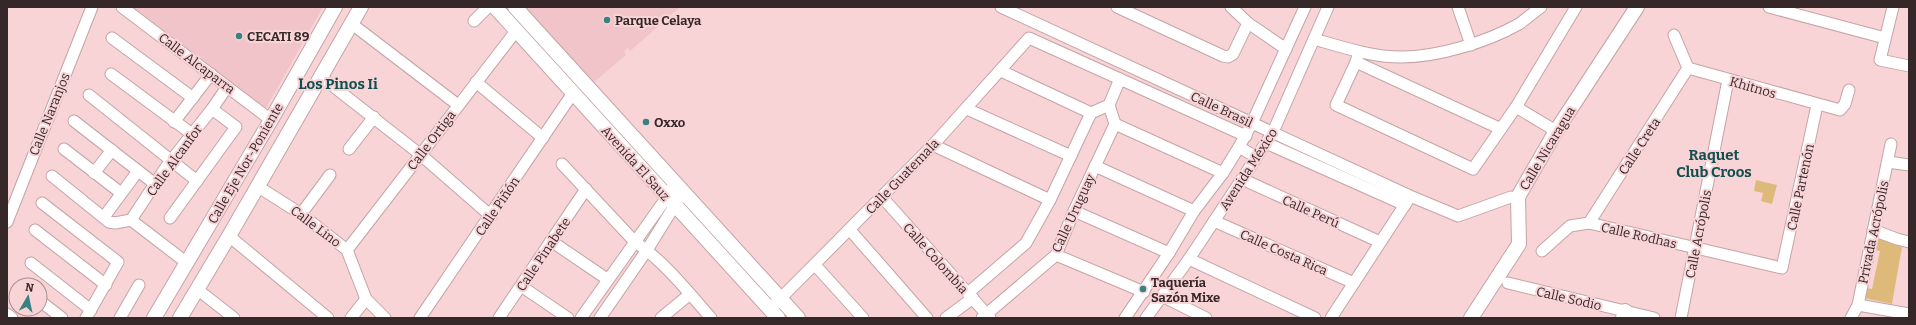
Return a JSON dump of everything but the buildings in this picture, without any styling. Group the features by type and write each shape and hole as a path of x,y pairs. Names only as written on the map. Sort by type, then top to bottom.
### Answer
{"main road":[{"name":"Calle Eje Nor-Poniente","path":"154,318 273,116 335,7"},
{"name":"Calle Eje Nor-Poniente","path":"183,313 361,7"},
{"name":"Avenida El Sauz","path":"495,7 774,314"},
{"name":"Avenida El Sauz","path":"515,7 798,318"},
{"name":"Calle Nicaragua","path":"1464,318 1511,242 1514,197 1630,7"},
{"name":"Calle Nicaragua","path":"1554,130 1637,7"},
{"path":"301,67 299,77 288,101 301,110"},
{"path":"570,90 579,76"},
{"path":"271,162 272,153 284,122 284,118 273,116"},
{"name":"Calle Nicaragua","path":"1471,318 1519,244 1514,197"},
{"path":"184,268 184,282 190,286 198,287"},
{"path":"167,296 175,295 183,301 183,313"}],"street":[{"name":"Calle Naranjos","path":"7,222 92,7"},
{"name":"Calle Alcaparra","path":"122,7 227,87 273,116"},
{"path":"474,21 488,7"},
{"name":"Calle Brasil","path":"1001,7 1273,132 1408,201 1458,216 1514,197"},
{"path":"1117,7 1222,56 1228,57 1233,54 1248,23"},
{"path":"1231,7 1248,23 1286,49"},
{"name":"Avenida México","path":"1125,318 1144,292 1194,211 1223,173 1246,136 1305,7"},
{"name":"Avenida México","path":"1146,318 1189,260 1273,132 1328,7"},
{"path":"1458,7 1471,45"},
{"path":"1358,57 1401,57 1441,53 1471,45 1519,24 1541,7"},
{"path":"1358,57 1336,105 1474,169 1516,107 1576,7"},
{"path":"1769,7 1885,38"},
{"path":"1893,7 1880,60 1909,66"},
{"path":"352,24 458,104"},
{"name":"Calle Ortiga","path":"347,250 458,104 516,31"},
{"path":"1674,35 1688,68"},
{"path":"112,38 193,98"},
{"name":"Calle Guatemala","path":"774,314 780,299 933,145 967,109 1029,38 1120,79"},
{"path":"1314,39 1358,57 1500,129"},
{"name":"Khitnos","path":"1688,68 1817,105 1840,110 1845,104 1849,90"},
{"name":"Calle Creta","path":"1589,223 1688,68"},
{"path":"1001,71 1091,113 1108,105 1120,79 1246,136"},
{"path":"111,74 192,134"},
{"path":"174,122 211,74"},
{"path":"320,76 421,154 491,216"},
{"name":"Calle Acrópolis","path":"1681,318 1728,80"},
{"path":"476,82 543,138"},
{"name":"Calle Alcanfor","path":"131,220 172,160 212,109 227,87"},
{"name":"Calle Piñón","path":"420,318 543,138 570,90"},
{"path":"89,95 197,181"},
{"path":"1108,105 1115,124 1223,173"},
{"name":"Calle Partenón","path":"1782,268 1817,105"},
{"path":"1516,107 1554,130"},
{"path":"170,218 236,127 212,109"},
{"path":"967,109 1071,156"},
{"name":"Calle Uruguay","path":"946,318 1026,243 1050,200 1091,113"},
{"path":"349,149 374,117"},
{"path":"74,122 156,184"},
{"name":"Calle Uruguay","path":"986,317 1056,255 1074,211 1115,124"},
{"path":"1266,143 1408,201 1330,318"},
{"name":"Privada Acrópolis","path":"1851,318 1858,305 1891,144"},
{"path":"933,145 1050,200"},
{"path":"1239,147 1256,157"},
{"path":"64,149 121,193"},
{"path":"94,173 112,150"},
{"path":"1888,162 1909,165"},
{"path":"562,164 635,242 647,250 711,318"},
{"path":"1095,166 1194,211"},
{"path":"104,217 138,171"},
{"path":"302,214 330,175"},
{"path":"52,176 109,222 115,223 131,220 184,268"},
{"name":"Calle Perú","path":"1242,179 1380,242"},
{"name":"Calle Lino","path":"257,186 302,214 347,250 366,299 386,318"},
{"path":"600,318 647,250 679,187"},
{"name":"Calle Pinabete","path":"500,318 586,189"},
{"name":"Calle Colombia","path":"882,197 970,295 986,317"},
{"path":"581,318 607,279 635,242 671,202"},
{"path":"31,263 89,314 118,262 42,203"},
{"path":"1074,211 1169,253"},
{"name":"Calle Costa Rica","path":"1214,221 1354,282"},
{"path":"1542,251 1570,226 1589,223"},
{"name":"Calle Rodhas","path":"1589,223 1782,268"},
{"path":"35,230 106,285"},
{"path":"850,230 927,318"},
{"path":"1873,230 1896,239 1909,242"},
{"path":"229,236 328,318"},
{"path":"551,241 607,279"},
{"path":"1056,255 1144,292"},
{"path":"1189,260 1315,318"},
{"path":"815,265 863,318"},
{"name":"Calle Sodio","path":"1508,283 1627,315 1654,318"},
{"path":"120,318 139,285"},
{"path":"521,286 568,318"},
{"path":"198,287 234,318"},
{"path":"661,318 690,294"},
{"path":"1162,296 1206,318"},
{"path":"351,318 366,299"},
{"path":"1858,305 1909,314"},
{"path":"48,308 62,318"},
{"path":"7,314 12,318"}],"shaded area":[{"name":"CECATI 89","path":"133,7 323,7 266,108"},
{"name":"Parque Celaya","path":"525,7 680,7 630,51 628,48 624,52 626,55 593,83"},
{"path":"1756,180 1777,185 1772,204 1761,201 1763,193 1754,191"},
{"path":"1879,238 1902,247 1892,304 1864,298 1866,288 1872,289 1880,251 1874,250 1876,240"}],"place":[{"name":"Parque Celaya","path":"607,20"},
{"name":"CECATI 89","path":"239,36"},
{"name":"Oxxo","path":"646,122"},
{"name":"Taquería Sazón Mixe","path":"1143,289"}],"district":[{"name":"Los Pinos Ii","path":"338,84"},
{"name":"Raquet Club Croos","path":"1714,164"}]}
